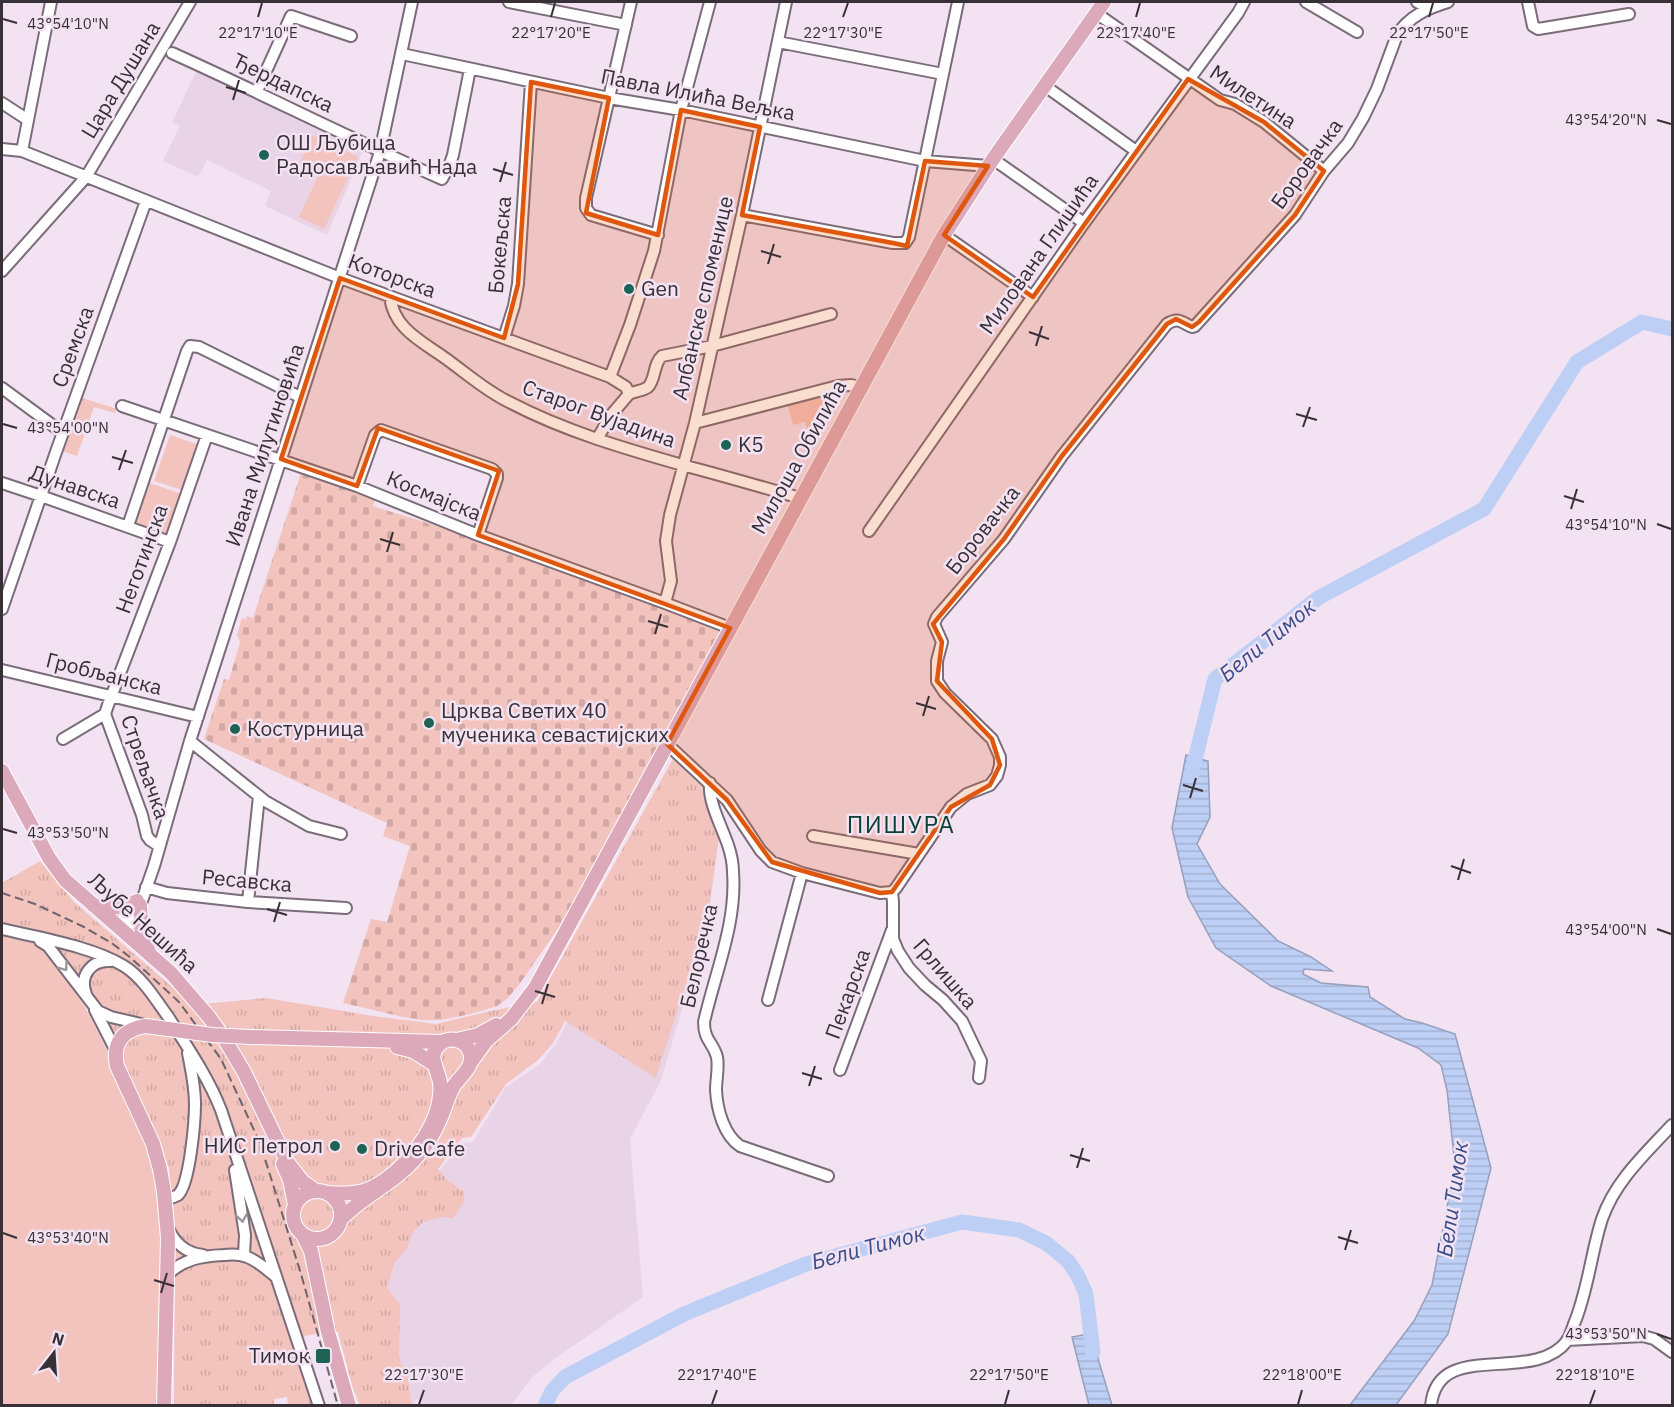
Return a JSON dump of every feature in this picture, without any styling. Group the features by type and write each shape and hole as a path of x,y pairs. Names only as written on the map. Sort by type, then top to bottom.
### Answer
{"main road":[{"name":"Милоша Обилића","path":"471,1062 486,1041 522,1006 557,950 944,235 990,162 1100,7"},
{"name":"Љубе Нешића","path":"2,771 53,864 72,888 179,981 209,1017 232,1051 259,1104"},
{"path":"92,905 112,909 120,908 142,898 142,935 149,954"},
{"name":"Милоша Обилића","path":"457,1040 478,1035 499,1023 524,996 557,950"},
{"path":"164,1406 168,1227 162,1177 155,1151 117,1066 116,1052 124,1034 133,1028 146,1026 212,1035 250,1037 371,1041 442,1042 457,1040 468,1048 471,1062 449,1096 435,1131 417,1158 394,1179 356,1204 341,1219"},
{"path":"371,1041 419,1054 448,1077 461,1075"},
{"path":"295,1205 302,1196 322,1192 347,1194 365,1190 384,1180 410,1157 427,1134 437,1111 440,1095 434,1052 442,1042"},
{"path":"259,1104 292,1169 303,1182 338,1203 341,1210 338,1227 330,1236 322,1252 319,1266 328,1332"},
{"path":"259,1104 290,1180 295,1205 293,1220 311,1251 328,1332 349,1406"},
{"path":"303,1235 311,1239 330,1236"}],"street":[{"path":"22,151 51,2"},
{"name":"Цара Душана","path":"2,271 86,177 190,2"},
{"name":"Ивана Милутиновића","path":"121,929 124,916 142,898 190,741 380,152 412,2"},
{"path":"509,2 542,4 626,25"},
{"path":"631,2 586,198 586,208 591,215 658,235"},
{"path":"610,377 638,304 658,235 681,110 710,2"},
{"name":"Албанске споменице","path":"665,603 671,573 666,541 667,530 695,423 742,215 786,2"},
{"path":"742,215 899,244 905,243 909,237 958,2"},
{"name":"Милована Глишића","path":"869,531 1242,2"},
{"path":"1306,2 1357,32"},
{"path":"1417,2 1429,8"},
{"name":"Боровачка","path":"892,892 951,807 967,794 990,785 997,776 1000,765 1000,757 992,739 945,693 937,681 937,661 942,642 935,628 935,620 1004,539 1062,456 1167,324 1174,320 1192,327 1199,322 1295,215 1324,171 1348,143 1364,118 1383,74 1396,35 1406,23 1429,8 1448,2"},
{"path":"1528,2 1533,26 1538,29 1629,14"},
{"name":"Милетина","path":"1100,7 1188,79 1220,100 1235,104 1264,122 1324,171"},
{"path":"257,91 292,16 351,36"},
{"path":"778,42 943,74"},
{"name":"Ђердапска","path":"172,52 380,152 442,179 453,155 470,69"},
{"name":"Павла Илића Вељка","path":"402,54 609,98 681,110 924,160 990,162"},
{"name":"Бокељска","path":"504,338 518,284 531,82"},
{"path":"1045,86 1136,151"},
{"path":"2,103 28,120"},
{"name":"Которска","path":"2,149 22,151 340,278 610,377 627,387 629,394"},
{"path":"990,162 1084,223"},
{"name":"Сремска","path":"2,609 6,583 41,495 146,201"},
{"path":"944,235 1033,297"},
{"name":"Старог Вујадина","path":"390,296 392,310 403,328 497,395 527,411 642,454 800,498"},
{"path":"597,439 608,420 629,394 648,386 658,360 662,356 712,346 831,314"},
{"name":"Неготинска","path":"128,526 190,346 199,347 300,397"},
{"path":"695,423 838,386 861,387"},
{"path":"2,388 63,433"},
{"name":"Космајска","path":"122,406 357,486 478,535 730,628"},
{"path":"357,486 375,435 378,431 383,430 492,469 497,474 478,535"},
{"name":"Неготинска","path":"112,695 170,542 207,435"},
{"name":"Дунавска","path":"2,483 170,542"},
{"name":"Гробљанска","path":"2,670 198,717"},
{"name":"Стрељачка","path":"112,695 105,714 142,815 147,836 159,846"},
{"path":"63,738 105,714"},
{"path":"190,741 259,796 291,816 309,826 341,834"},
{"path":"667,744 727,800 761,851 777,864 802,873 880,892 892,892"},
{"name":"Белоречка","path":"710,783 712,799 731,856 734,882 726,938 704,1022 704,1032 717,1059 716,1092 719,1112 729,1136 740,1146 828,1176"},
{"path":"248,902 259,796"},
{"path":"813,836 919,854"},
{"path":"768,1000 802,873"},
{"name":"Грлишка","path":"892,892 892,930 898,951 909,968 955,1011 962,1021 981,1061 979,1078"},
{"name":"Ресавска","path":"142,898 167,894 346,908"},
{"path":"2,929 88,951 113,961 129,970 142,982 160,1005 215,1095 319,1406"},
{"name":"Пекарска","path":"840,1070 892,930"},
{"path":"35,937 48,946 98,1011 106,1016 146,1026"},
{"path":"113,961 93,965 87,972 83,987 116,1052"},
{"path":"165,1200 175,1197 181,1191 188,1169 194,1135 195,1103 187,1046"},
{"path":"1431,1406 1437,1384 1445,1375 1459,1368 1535,1361 1549,1354 1567,1340 1579,1312 1602,1220 1610,1201 1622,1181 1672,1125"},
{"path":"230,1140 244,1235 244,1255"},
{"path":"168,1227 182,1248 206,1256 244,1255 275,1276"},
{"path":"167,1275 180,1264 206,1256"},
{"path":"1567,1340 1643,1336 1654,1339 1672,1352"}],"highlighted area":[{"path":"1188,79 1264,122 1324,171 1295,215 1199,322 1192,327 1176,319 1167,324 1062,456 1004,539 933,624 942,642 937,681 992,739 1000,765 990,785 951,807 892,892 880,893 772,862 727,800 667,744 730,628 478,535 499,471 378,428 357,486 281,459 340,278 504,338 518,284 531,82 609,98 586,213 658,235 681,110 760,127 742,215 907,246 925,161 988,166 944,235 1033,297"}],"shaded area":[{"name":"ОШ Љубица Радосављавић Нада","path":"198,68 364,149 327,235 265,206 271,191 207,160 198,177 163,161 180,126 172,122"},
{"path":"621,914 706,928 661,1080 630,1139 643,1297 532,1377 511,1405 421,1405 421,1401 416,1399 414,1405 360,1406 358,1398 360,1333 436,1175 462,1143 473,1142 506,1087 540,1064 556,1044"}],"green space":[{"path":"313,135 358,157 324,229 299,217 319,174 299,164"},
{"path":"830,395 835,414 818,418 822,434 810,437 805,422 793,425 788,406"},
{"path":"79,397 117,409 115,413 94,407 77,456 61,451"},
{"path":"170,435 197,444 182,490 154,481"},
{"path":"302,470 376,497 373,506 462,534 720,628 722,632 567,916 518,986 507,999 497,1006 441,1020 422,1020 343,1003 371,919 387,922 410,846 383,836 387,823 204,739 224,679 229,680 240,642 237,635 242,618 246,620 247,616 253,618"},
{"path":"150,483 182,494 168,538 135,527"},
{"path":"674,757 705,785 719,838 709,910 656,1078 565,1021 553,1043 538,1060 506,1084 471,1137 462,1138 438,1169 447,1180 464,1192 464,1202 453,1218 441,1217 423,1222 413,1232 407,1248 394,1264 387,1288 400,1304 399,1358 408,1379 410,1405 360,1405 353,1389 338,1332 309,1335 292,1340 312,1405 288,1405 287,1397 274,1399 274,1405 174,1405 175,1233 169,1168 76,976 37,943 2,920 2,883 40,861 74,902 193,1005 266,998 436,1024 537,1002"},
{"path":"2,897 18,902 11,921 27,933 56,963 85,1007 108,1052 150,1156 161,1222 158,1405 2,1405"}],"water":[{"path":"1186,755 1208,761 1210,817 1197,844 1220,884 1278,941 1311,957 1332,971 1304,969 1303,974 1321,983 1368,987 1370,997 1405,1019 1455,1034 1491,1168 1448,1334 1396,1405 1350,1405 1414,1321 1432,1285 1455,1166 1447,1090 1441,1065 1418,1048 1271,986 1216,948 1188,897 1172,828"},
{"path":"1093,1333 1112,1405 1089,1405 1072,1337"}],"waterway":[{"name":"Бели Тимок","path":"1191,776 1215,679 1318,598 1484,509 1577,362 1642,322 1672,329"},
{"name":"Бели Тимок","path":"545,1406 552,1391 565,1377 684,1314 806,1264 962,1222 1019,1230 1046,1243 1068,1261 1086,1294 1093,1352"}],"railway":[{"path":"2,893 35,904 84,927 113,944 179,1002 221,1059 260,1143 301,1274 338,1406"}],"place":[{"name":"ОШ Љубица Радосављавић Нада","path":"264,155"},
{"name":"Gen","path":"629,289"},
{"name":"K5","path":"726,445"},
{"name":"Црква Светих 40 мученика севастијских","path":"429,723"},
{"name":"Костурница","path":"235,729"},
{"name":"НИС Петрол","path":"335,1146"},
{"name":"DriveCafe","path":"362,1149"},
{"name":"Тимок","path":"323,1356"}],"district":[{"name":"ПИШУРА","path":"901,825"}]}
